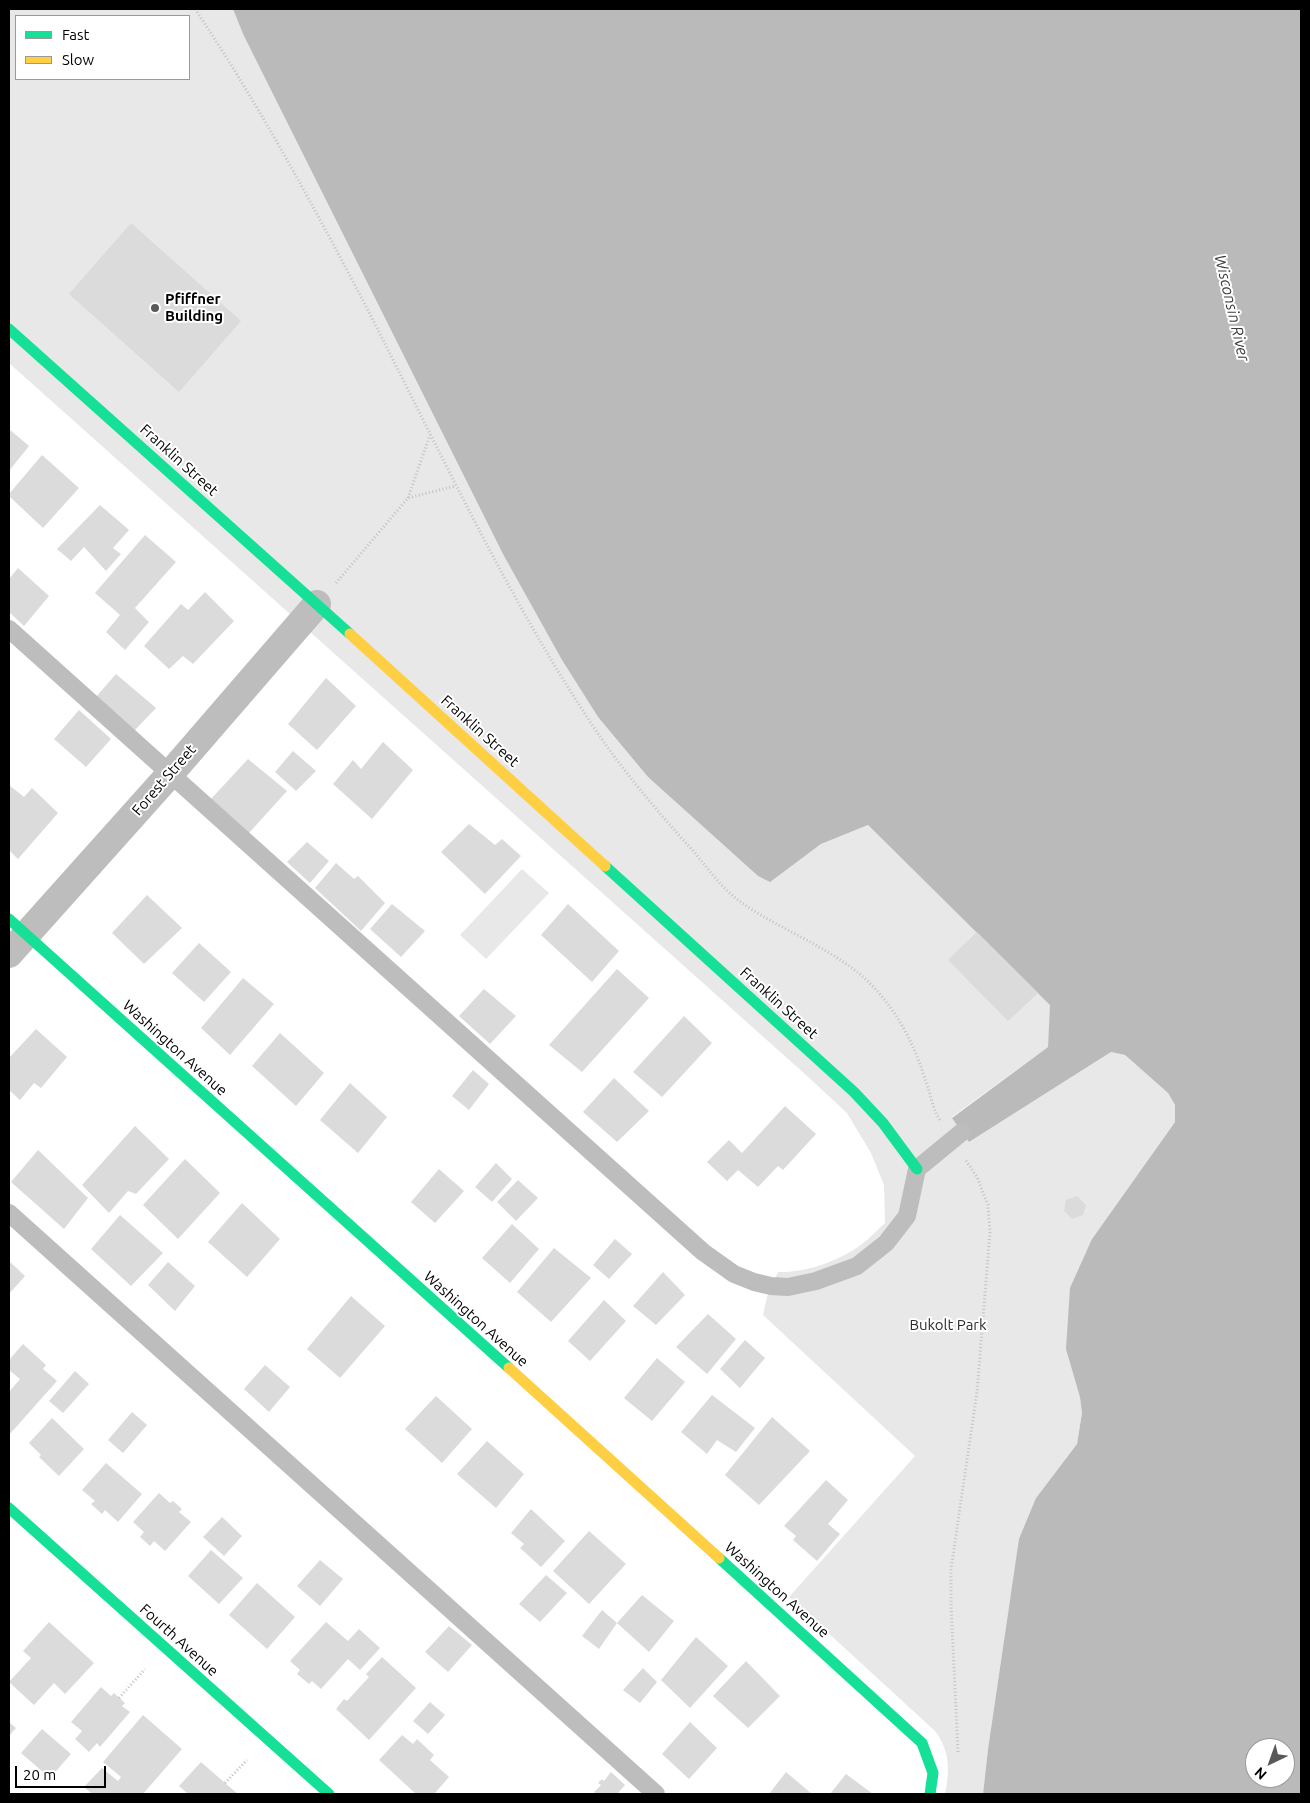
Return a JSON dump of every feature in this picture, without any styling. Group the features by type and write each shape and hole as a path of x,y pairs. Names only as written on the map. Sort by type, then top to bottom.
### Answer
{"street":[{"name":"Franklin Street","path":"9,328 317,604 843,1082 868,1106 896,1138 917,1169"},
{"name":"Forest Street","path":"15,936 170,774 317,604"},
{"name":"Washington Avenue","path":"15,936 922,1742 933,1773 930,1794"},
{"name":"Fourth Avenue","path":"9,1508 329,1794"}],"lane":[{"path":"9,629 704,1252 734,1274 754,1282 788,1287 816,1281 857,1266 886,1243 907,1216 917,1169 957,1136"},
{"path":"9,1214 656,1794"}],"path":[{"path":"196,9 264,116 359,293 455,486 524,613 585,714 624,769 665,820 728,891 741,902 860,974 877,990 895,1014 915,1050 928,1085 934,1112 957,1136 977,1177 988,1205 990,1232 976,1392 951,1569 951,1605 959,1760"},
{"path":"317,604 408,498 430,436"},
{"path":"408,498 455,486"},
{"path":"119,1698 146,1669"},
{"path":"225,1783 247,1760"}],"green space":[{"name":"Bukolt Park","path":"9,9 233,9 243,34 562,660 598,717 648,777 758,876 770,881 821,844 868,825 1051,1005 1048,1047 952,1117 969,1142 1111,1052 1125,1055 1168,1093 1175,1105 1175,1122 1092,1239 1080,1397 1082,1413 1077,1444 1036,1498 1010,1600 983,1794 945,1794 948,1761 944,1746 935,1731 789,1597 915,1456 763,1315 767,1297 778,1272 811,1268 833,1261 862,1244 885,1223 884,1185 871,1153 847,1113 9,363"},
{"path":"522,869 549,893 486,959 460,935"}],"water":[{"name":"Wisconsin River","path":"233,9 1301,9 1301,1794 983,1794 1019,1539 1036,1498 1077,1444 1082,1413 1080,1397 1066,1349 1070,1288 1092,1239 1175,1122 1175,1105 1168,1093 1125,1055 1111,1052 969,1142 952,1118 1048,1047 1050,1005 868,825 821,844 770,882 758,876 648,777 598,717 562,660 503,554 243,34"}],"building":[{"name":"Pfiffner Building","path":"131,223 241,321 179,392 69,294"},
{"path":"9,429 29,446 9,471"},
{"path":"42,455 79,488 43,528 9,496"},
{"path":"100,505 129,530 113,548 121,554 106,571 84,547 71,561 57,549"},
{"path":"145,535 176,562 135,608 149,622 125,650 106,632 120,615 95,593"},
{"path":"18,568 49,596 24,626 9,612 9,579"},
{"path":"205,592 234,621 193,664 183,656 169,669 144,646 181,604 188,610"},
{"path":"116,674 156,708 134,731 96,697"},
{"path":"326,678 356,706 317,750 288,724"},
{"path":"79,710 111,739 86,767 54,739"},
{"path":"383,742 413,770 372,819 333,784 353,760 361,769"},
{"path":"293,751 316,771 296,791 275,772"},
{"path":"248,759 287,791 249,833 211,799"},
{"path":"9,785 24,797 32,788 58,813 18,859 9,850"},
{"path":"469,824 495,845 502,839 521,856 485,894 441,852"},
{"path":"307,842 329,861 310,883 287,862"},
{"path":"336,863 354,879 358,876 385,903 361,931 315,888"},
{"path":"147,895 182,928 144,964 112,933"},
{"path":"392,904 425,931 401,957 370,929"},
{"path":"568,904 619,951 592,982 541,935"},
{"path":"977,932 1038,993 1008,1021 948,960"},
{"path":"199,943 231,972 204,1002 172,973"},
{"path":"617,969 649,998 582,1072 549,1045"},
{"path":"243,978 274,1004 230,1055 201,1028"},
{"path":"484,989 516,1016 490,1044 459,1016"},
{"path":"684,1016 712,1043 662,1097 633,1072"},
{"path":"36,1029 67,1057 41,1088 34,1083 20,1100 9,1090 9,1058"},
{"path":"280,1033 324,1073 296,1106 252,1066"},
{"path":"473,1070 489,1084 469,1110 452,1096"},
{"path":"614,1078 649,1111 617,1142 583,1112"},
{"path":"350,1083 387,1117 358,1153 320,1120"},
{"path":"785,1106 816,1134 783,1170 778,1166 758,1187 738,1170 727,1181 707,1162 729,1140 742,1153"},
{"path":"135,1126 169,1159 136,1194 128,1191 109,1213 82,1185"},
{"path":"38,1150 88,1198 64,1229 11,1182"},
{"path":"185,1159 220,1193 178,1239 143,1205"},
{"path":"496,1163 512,1179 492,1202 475,1187"},
{"path":"439,1169 464,1191 435,1223 411,1202"},
{"path":"518,1180 538,1198 516,1221 497,1202"},
{"path":"1077,1196 1086,1205 1083,1215 1072,1219 1064,1211 1066,1200"},
{"path":"242,1203 280,1239 247,1277 208,1242"},
{"path":"120,1215 163,1253 131,1286 91,1249"},
{"path":"512,1224 539,1249 510,1283 482,1258"},
{"path":"615,1239 632,1254 609,1279 593,1265"},
{"path":"554,1248 591,1278 551,1322 517,1292"},
{"path":"9,1261 25,1276 9,1294"},
{"path":"168,1262 195,1286 175,1311 148,1285"},
{"path":"663,1272 685,1295 656,1325 633,1306"},
{"path":"351,1296 385,1326 340,1378 307,1349"},
{"path":"604,1300 626,1321 590,1361 568,1341"},
{"path":"708,1314 736,1339 707,1374 676,1347"},
{"path":"745,1340 765,1358 740,1388 720,1369"},
{"path":"23,1344 46,1365 43,1369 57,1381 9,1435 9,1392 20,1379 9,1370 9,1360"},
{"path":"657,1358 685,1382 652,1421 624,1398"},
{"path":"265,1365 290,1387 269,1412 244,1389"},
{"path":"75,1371 89,1384 63,1413 49,1401"},
{"path":"712,1395 755,1428 736,1452 717,1440 707,1454 681,1432"},
{"path":"436,1396 472,1429 442,1463 405,1429"},
{"path":"132,1412 147,1425 123,1453 108,1440"},
{"path":"772,1417 810,1451 759,1505 725,1475"},
{"path":"52,1418 84,1449 59,1476 39,1457 41,1455 29,1443"},
{"path":"487,1441 524,1474 496,1508 457,1474"},
{"path":"106,1463 142,1494 118,1522 105,1510 102,1514 91,1504 95,1501 82,1490"},
{"path":"826,1480 848,1500 828,1524 840,1534 817,1561 793,1540 796,1536 784,1526"},
{"path":"159,1493 170,1503 173,1501 182,1509 179,1512 191,1522 165,1551 154,1541 150,1546 140,1537 144,1532 133,1522"},
{"path":"531,1509 565,1541 541,1567 520,1548 524,1544 511,1533"},
{"path":"222,1517 242,1536 224,1556 203,1537"},
{"path":"589,1531 626,1564 589,1604 553,1571"},
{"path":"211,1550 243,1578 219,1604 188,1576"},
{"path":"320,1560 343,1579 320,1606 297,1586"},
{"path":"546,1575 567,1593 540,1622 519,1604"},
{"path":"257,1583 295,1617 267,1649 229,1615"},
{"path":"642,1595 674,1621 649,1652 617,1623"},
{"path":"602,1610 617,1623 599,1649 582,1636"},
{"path":"49,1622 94,1663 65,1694 54,1683 34,1705 9,1682 31,1658 23,1651"},
{"path":"326,1622 348,1641 359,1629 380,1648 360,1670 348,1659 321,1689 312,1681 309,1684 297,1674 300,1670 290,1661"},
{"path":"449,1626 472,1645 448,1672 425,1652"},
{"path":"696,1637 728,1666 690,1708 661,1680"},
{"path":"382,1657 416,1688 369,1740 336,1709 344,1699 347,1701 369,1677 366,1674"},
{"path":"746,1661 780,1696 748,1728 713,1696"},
{"path":"643,1668 657,1682 640,1703 623,1690"},
{"path":"101,1687 111,1696 114,1693 125,1703 122,1706 130,1712 100,1747 97,1743 89,1752 75,1739 82,1731 71,1722"},
{"path":"430,1702 445,1715 428,1734 413,1721"},
{"path":"143,1715 182,1749 143,1794 92,1794 84,1787 102,1768 118,1781 121,1777 103,1762"},
{"path":"9,1722 16,1728 9,1736"},
{"path":"690,1722 717,1748 689,1779 662,1754"},
{"path":"42,1729 71,1754 50,1778 21,1753"},
{"path":"402,1735 413,1744 417,1739 434,1755 430,1760 449,1777 434,1794 416,1794 379,1760"},
{"path":"201,1762 238,1794 188,1794 179,1786"},
{"path":"611,1772 625,1785 617,1794 596,1794 594,1792 601,1785 598,1783 602,1779 604,1781"},
{"path":"786,1772 812,1794 769,1794"},
{"path":"846,1774 873,1794 830,1794"}],"traffic: fast":[{"path":"9,329 350,634"},
{"path":"605,866 854,1092 883,1123 917,1169"},
{"path":"9,919 509,1368"},
{"path":"9,1508 329,1794"},
{"path":"719,1558 922,1743 933,1773 930,1794"}],"traffic: slow":[{"path":"350,634 605,866"},
{"path":"509,1368 719,1558"}],"place":[{"name":"Pfiffner Building","path":"155,308"}]}
